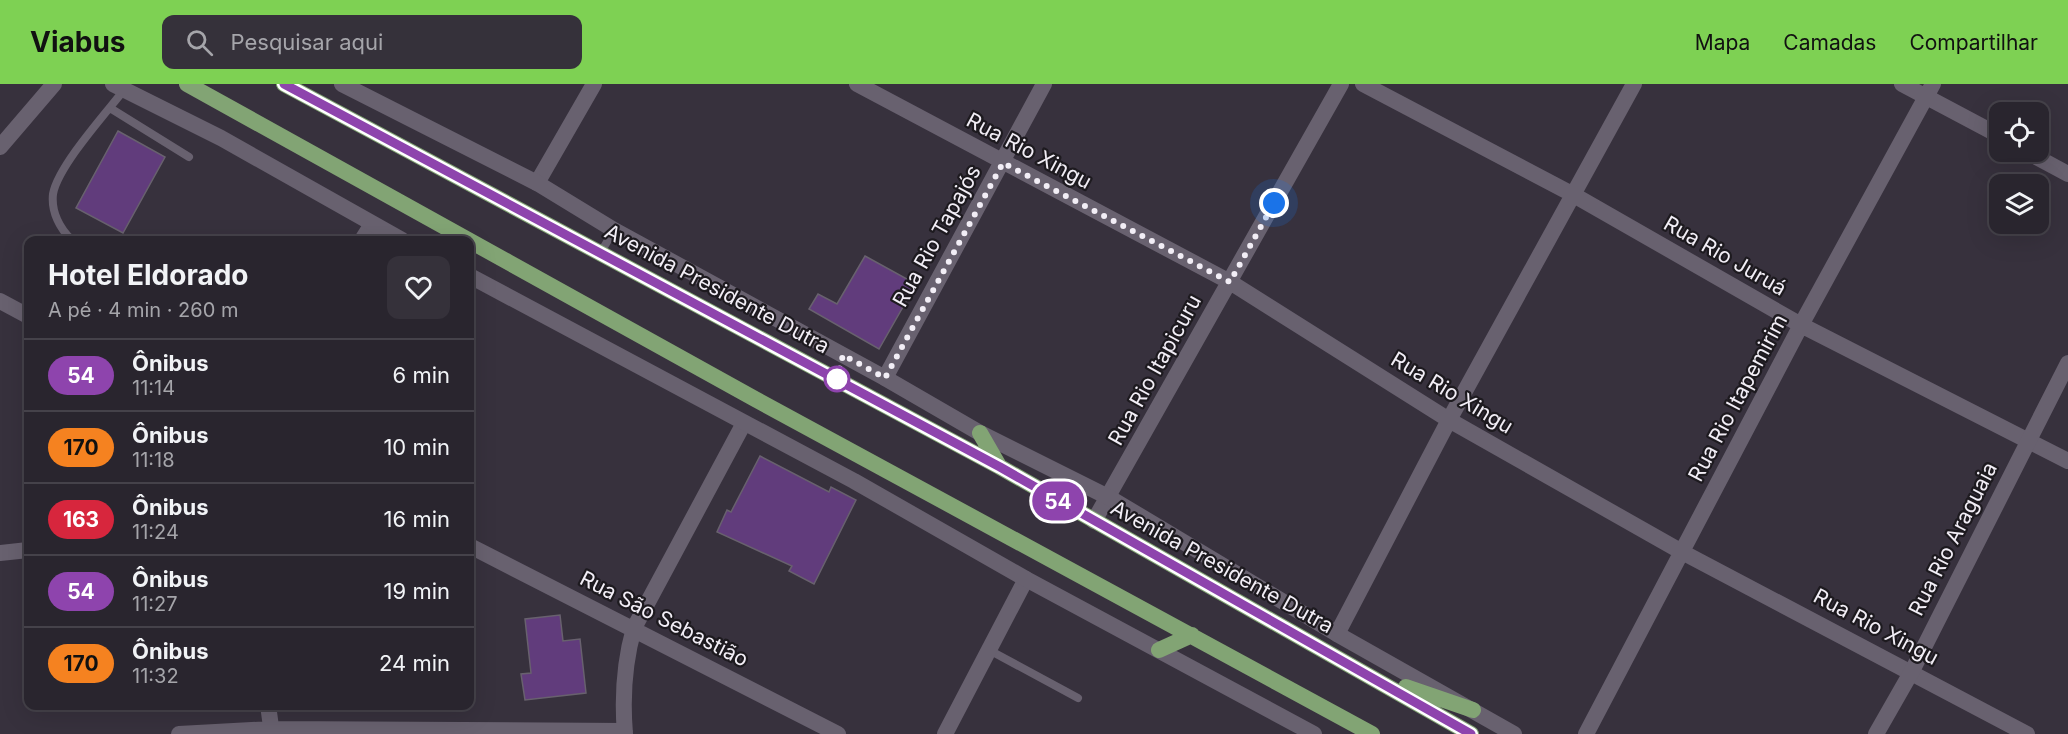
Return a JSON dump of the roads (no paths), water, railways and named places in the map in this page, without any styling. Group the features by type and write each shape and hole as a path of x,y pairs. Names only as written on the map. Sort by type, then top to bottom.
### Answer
{"highway":[{"path":"187,84 461,236"},
{"name":"Avenida Presidente Dutra","path":"284,84 1000,467 1371,675 1471,734"},
{"path":"474,243 755,399 1372,734"},
{"path":"980,433 1000,467"},
{"path":"1159,650 1192,635"},
{"path":"1371,675 1473,710"}],"street":[{"path":"0,147 54,84"},
{"name":"Avenida Presidente Dutra","path":"342,84 537,183 614,230 885,378 980,433 1110,498 1337,634 1514,734"},
{"path":"537,183 594,84"},
{"name":"Rua Rio Xingu","path":"857,84 1230,282 1449,420 1682,552 1912,671 2027,734"},
{"name":"Rua Rio Tapajós","path":"885,378 1044,84"},
{"name":"Rua Rio Itapicuru","path":"1095,521 1341,84"},
{"name":"Rua Rio Juruá","path":"1363,84 1572,194 1801,325 2029,439 2068,461"},
{"path":"1337,634 1449,420 1634,84"},
{"path":"1902,84 1930,90 1989,129"},
{"path":"118,87 221,138 394,236"},
{"name":"Rua Rio Itapemirim","path":"1586,734 1801,325 1930,90"},
{"path":"2046,162 2068,174"},
{"path":"364,236 372,224"},
{"path":"474,278 864,486 1026,579 1314,734"},
{"path":"0,301 24,314"},
{"name":"Rua Rio Araguaia","path":"1876,734 1912,671 2068,363"},
{"path":"179,734 272,731 625,732 623,687 627,654 634,628 744,423"},
{"name":"Rua São Sebastião","path":"474,548 838,734"},
{"path":"0,553 24,550"},
{"path":"945,734 1026,579"},
{"path":"269,710 272,731"}],"lane":[{"path":"68,236 58,222 53,194 79,147 110,108 118,87"},
{"path":"110,108 189,157"},
{"path":"601,252 614,230"},
{"path":"989,650 1078,698"}]}
